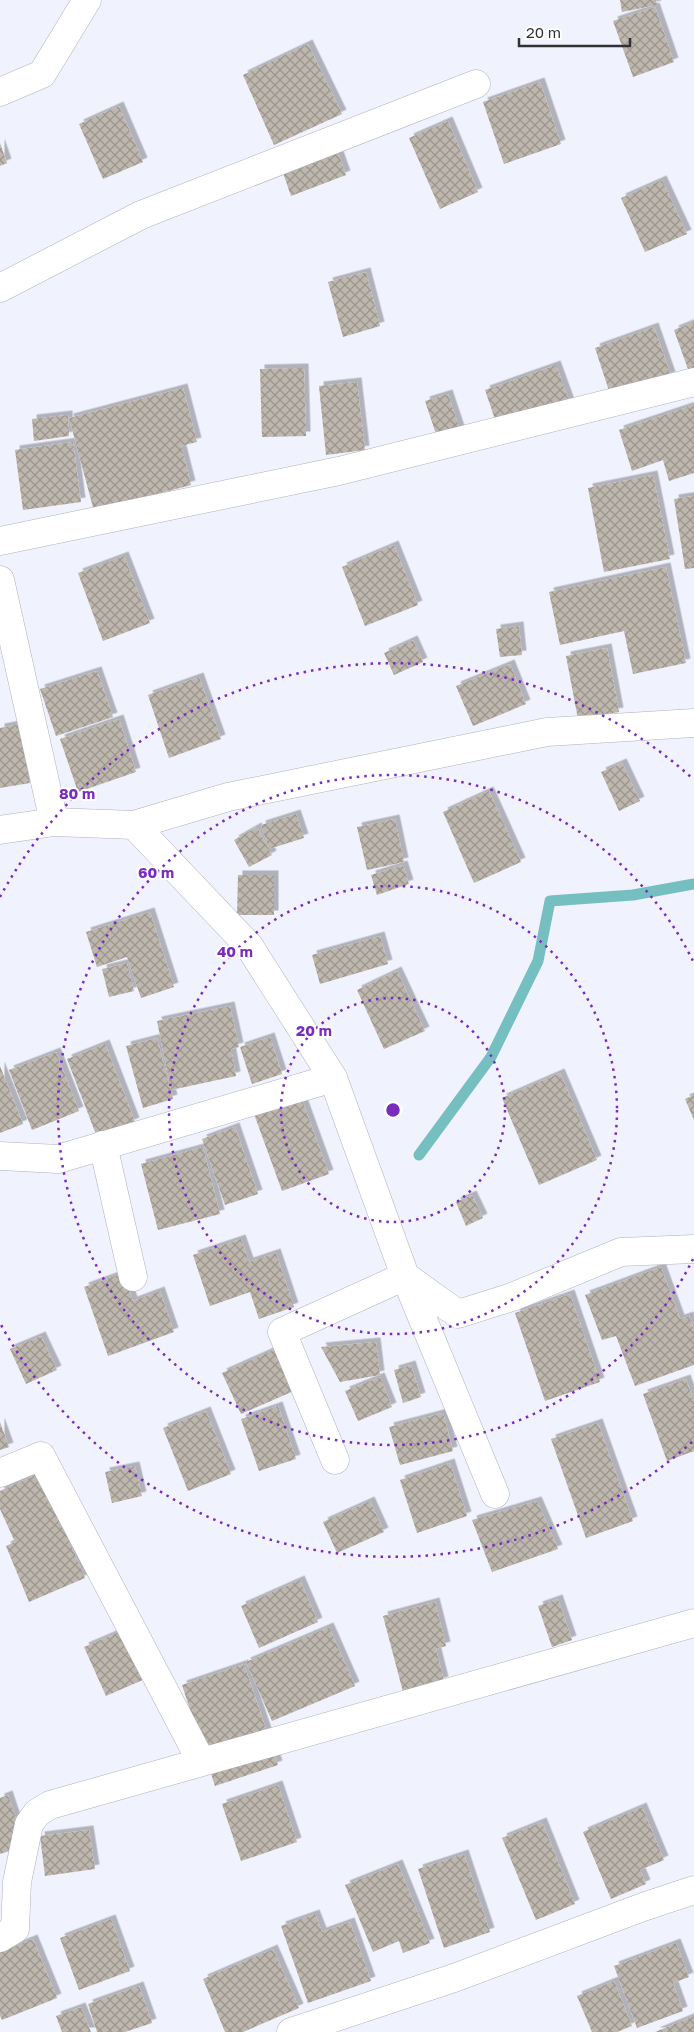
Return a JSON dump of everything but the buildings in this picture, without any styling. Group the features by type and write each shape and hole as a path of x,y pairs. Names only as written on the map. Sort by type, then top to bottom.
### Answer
{"street":[{"path":"0,92 42,74 86,0"},
{"path":"0,288 141,215 476,84"},
{"path":"0,541 339,471 694,382"},
{"path":"0,580 54,822"},
{"path":"0,830 54,822 134,825 228,797 547,732 694,722"},
{"path":"134,825 248,946 333,1078 405,1276 495,1494"},
{"path":"0,1156 58,1159 333,1078"},
{"path":"103,1145 133,1277"},
{"path":"405,1276 458,1314 512,1297 621,1252 694,1249"},
{"path":"335,1460 282,1332 405,1276"},
{"path":"0,1473 42,1456 201,1761"},
{"path":"0,1938 15,1929 17,1882 29,1824 37,1813 50,1805 694,1623"},
{"path":"291,2032 454,1978 694,1890"}],"waterway":[{"path":"419,1155 491,1057 538,961 550,901 633,895 694,884"}]}
